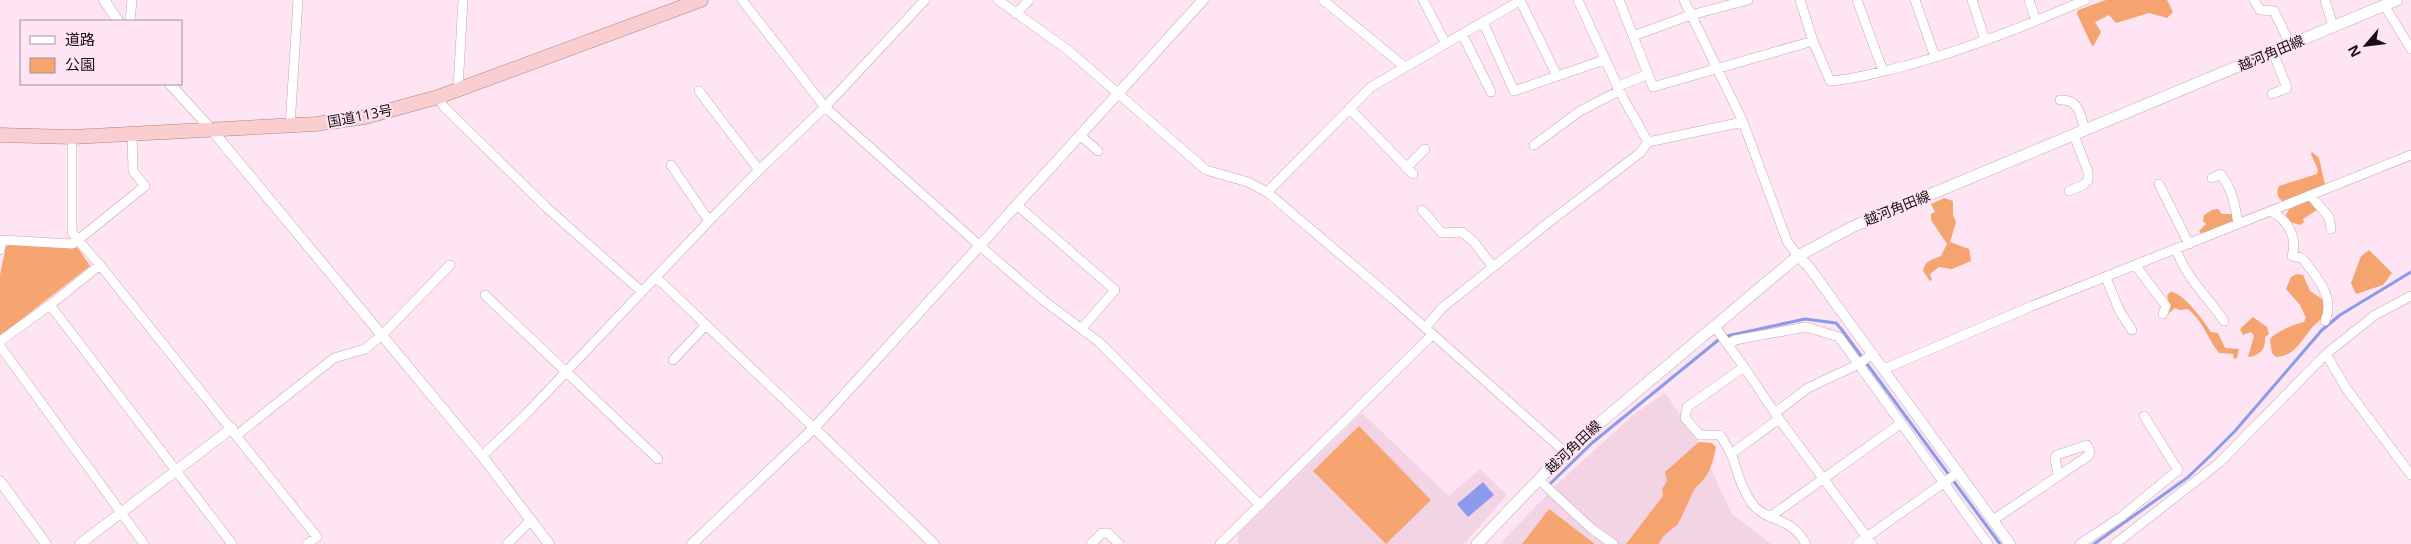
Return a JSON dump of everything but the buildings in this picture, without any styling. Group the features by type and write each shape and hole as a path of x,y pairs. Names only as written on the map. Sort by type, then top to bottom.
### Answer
{"highway":[{"name":"国道113号","path":"0,135 72,137 342,122 388,112 438,97 701,0"}],"main road":[{"name":"越河角田線","path":"1477,544 1565,452 1798,256 1852,227 2397,0"}],"street":[{"path":"104,0 117,20"},
{"path":"130,20 132,0"},
{"path":"290,126 298,0"},
{"path":"458,89 462,0"},
{"path":"742,0 824,107 1043,300 1099,342 1260,505"},
{"path":"482,456 526,414 758,170 824,107 925,0"},
{"path":"998,0 1068,50 1206,170 1248,182 1267,192 1565,452"},
{"path":"1016,14 1029,0"},
{"path":"692,544 814,428 1018,206 1203,0"},
{"path":"1323,0 1405,67"},
{"path":"1422,0 1446,44"},
{"path":"1267,192 1370,87 1520,0 1557,76"},
{"path":"1578,0 1618,89 1648,142"},
{"path":"1619,0 1653,87 1813,41"},
{"path":"1684,0 1743,122 1787,241 1809,267 1873,353 2010,544"},
{"path":"1634,36 1691,15 1748,0"},
{"path":"1800,0 1813,41 1830,81 1858,79 1935,57 2036,21 2085,0"},
{"path":"1858,0 1883,71"},
{"path":"1915,0 1935,57"},
{"path":"1972,0 1985,40"},
{"path":"2029,0 2036,21"},
{"path":"2254,0 2260,10 2274,11 2290,44"},
{"path":"2325,0 2333,26"},
{"path":"2384,5 2411,49"},
{"path":"1483,22 1514,91 1604,60"},
{"path":"1462,34 1491,92"},
{"path":"2272,94 2287,88 2273,52"},
{"path":"1534,145 1580,110 1648,74"},
{"path":"171,85 211,129 482,456 530,522 549,544"},
{"path":"699,91 758,170"},
{"path":"438,97 444,107 546,207 642,292"},
{"path":"2060,100 2074,102 2080,108 2085,130"},
{"path":"1349,108 1410,171 1425,149"},
{"path":"1425,328 1442,308 1640,153 1648,142 1743,122"},
{"path":"0,250 2,240 72,244 145,186 133,171 132,134"},
{"path":"1080,135 1098,151"},
{"path":"2069,191 2083,185 2088,180 2088,172 2074,135"},
{"path":"72,137 72,232 320,540 307,544"},
{"path":"1884,369 2032,306 2411,155"},
{"path":"671,165 709,221"},
{"path":"2212,178 2220,174 2228,183 2235,200 2238,224"},
{"path":"2160,184 2189,244"},
{"path":"2310,194 2329,217 2332,223 2331,230"},
{"path":"1018,206 1116,290 1082,328"},
{"path":"1422,210 1440,232 1457,231 1466,234 1493,267"},
{"path":"2270,211 2280,216 2288,226 2295,244 2292,256 2302,258 2328,296 2328,315 2325,321"},
{"path":"2176,249 2187,274 2213,304 2224,322"},
{"path":"0,342 100,265"},
{"path":"80,544 177,471 234,432 334,358 365,349 382,335 450,265"},
{"path":"2136,266 2166,306 2163,314"},
{"path":"656,277 934,544"},
{"path":"2106,278 2120,312 2132,330"},
{"path":"485,294 658,459"},
{"path":"2115,544 2219,463 2326,354 2375,315 2411,296"},
{"path":"50,304 232,544"},
{"path":"673,360 706,325"},
{"path":"1714,327 1869,541"},
{"path":"1728,345 1735,340 1806,327 1839,336 1987,544"},
{"path":"1225,543 1260,505 1432,335"},
{"path":"0,346 144,544"},
{"path":"1731,454 1808,388 1859,364 1873,353"},
{"path":"2326,354 2346,388 2411,474"},
{"path":"1744,366 1685,409 1685,418 1700,435 1719,434 1731,454 1741,483 1750,501 1756,508 1789,524 1806,544"},
{"path":"2080,544 2121,517 2178,470 2144,416"},
{"path":"1771,516 1900,424"},
{"path":"1857,544 1869,541 1959,472"},
{"path":"1993,520 2025,500 2058,475"},
{"path":"1539,480 1592,529 1613,544"},
{"path":"0,481 46,544"},
{"path":"507,544 530,522"},
{"path":"1091,544 1102,534 1108,533 1119,544"}],"shaded area":[{"path":"2106,0 2167,0 2173,12 2167,18 2149,13 2116,23 2109,15 2095,22 2101,32 2092,46 2077,14 2078,10"},
{"path":"2312,152 2319,158 2325,185 2283,202 2279,199 2278,195 2279,186 2317,174 2318,170 2311,154"},
{"path":"1944,198 1953,201 1953,215 1956,222 1950,242 1969,249 1971,261 1952,269 1939,267 1930,274 1932,280 1930,281 1923,271 1924,267 1929,261 1941,256 1947,244 1931,220 1931,214 1935,212 1931,204"},
{"path":"2309,200 2317,210 2303,219 2304,222 2300,225 2290,222 2286,215 2289,209"},
{"path":"2218,209 2222,214 2233,214 2234,221 2202,234 2199,231 2206,224 2203,221 2204,215"},
{"path":"2369,250 2392,273 2383,285 2356,294 2351,283 2361,256"},
{"path":"2297,274 2303,275 2310,291 2322,299 2325,305 2322,319 2291,352 2284,356 2276,357 2272,353 2270,339 2286,329 2304,322 2306,318 2300,305 2286,289 2291,277"},
{"path":"2170,292 2181,296 2199,315 2211,332 2218,333 2225,348 2239,349 2237,358 2234,359 2233,354 2219,353 2202,325 2188,309 2180,310 2175,308 2168,314 2167,311 2170,307 2167,296"},
{"path":"2253,317 2267,327 2269,334 2265,337 2261,351 2256,355 2248,357 2254,336 2251,332 2243,335 2240,329"},
{"path":"1665,393 1697,439 1732,514 1771,544 1500,544 1556,485 1633,415"},
{"path":"1362,413 1449,496 1480,469 1507,495 1464,544 1238,544 1238,534"},
{"path":"1699,442 1712,443 1716,447 1713,460 1706,475 1693,492 1677,525 1664,535 1659,544 1626,544 1663,496 1662,489 1667,481 1665,472"}],"green space":[{"path":"6,246 78,248 90,266 0,336 0,275"},
{"path":"1359,426 1431,500 1386,544 1313,471"},
{"path":"1549,509 1595,544 1522,544"}],"water":[{"path":"1483,482 1494,495 1468,517 1457,504"}],"waterway":[{"path":"2094,544 2187,478 2235,431 2322,330 2340,315 2411,272"},
{"path":"1551,483 1592,443 1722,337 1805,319 1836,323 2000,544"}]}
